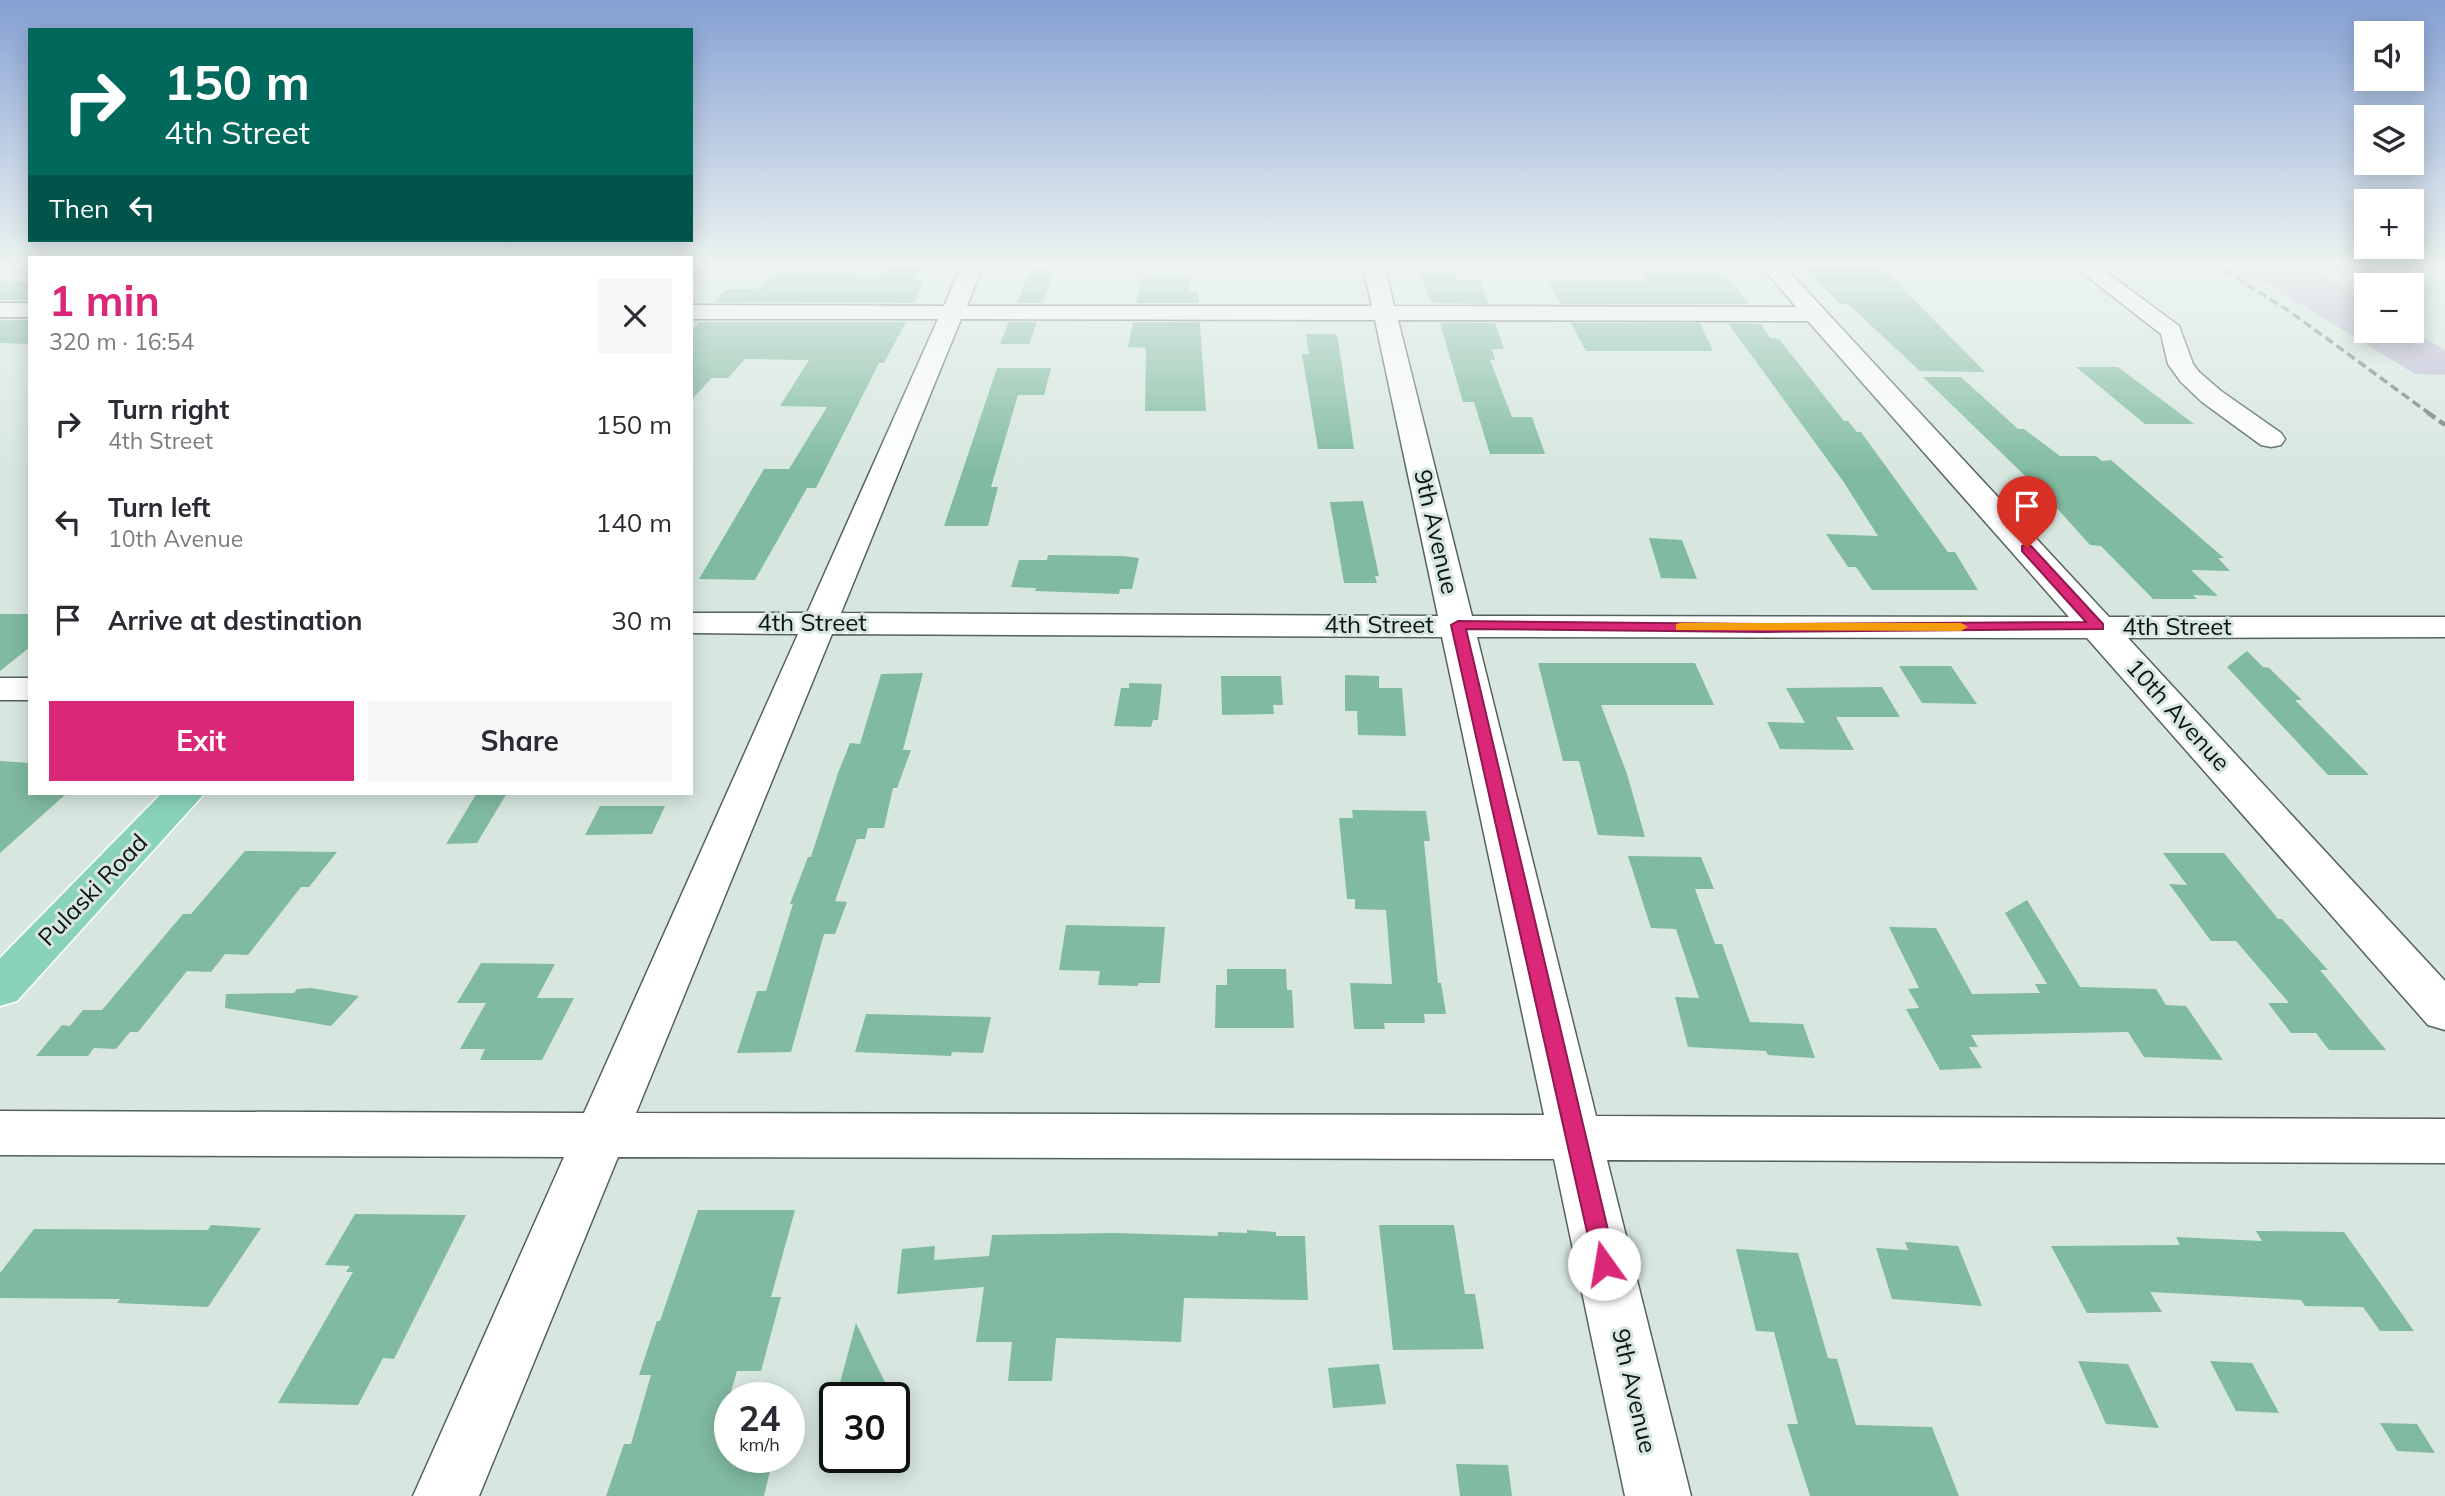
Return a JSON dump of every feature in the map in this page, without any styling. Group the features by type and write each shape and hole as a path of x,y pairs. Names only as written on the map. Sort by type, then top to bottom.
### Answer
{"main road":[{"name":"Pulaski Road","path":"0,988 184,795"}],"street":[{"path":"446,1496 943,333"},
{"name":"9th Avenue","path":"1391,333 1658,1496"},
{"name":"10th Avenue","path":"1831,333 2445,1012"},
{"path":"2172,333 2178,347 2180,364 2193,380 2271,439"},
{"name":"4th Street","path":"693,623 2445,628"},
{"path":"0,689 28,689"},
{"path":"0,1133 1575,1136 2445,1141"}],"shaded area":[{"path":"2424,337 2445,350 2445,375 2415,374 2364,343 2424,343"}],"building":[{"path":"0,333 28,333 28,344 0,343"},
{"path":"693,333 900,333 884,363 879,363 816,488 807,488 755,580 699,579 764,469 789,469 827,407 780,406 809,360 745,359 728,378 712,378 693,398"},
{"path":"1005,333 1033,333 1029,344 1000,344"},
{"path":"1131,333 1201,333 1206,411 1145,411 1146,348 1128,347"},
{"path":"1443,333 1498,333 1504,349 1492,349 1495,360 1490,360 1512,417 1532,417 1545,454 1490,454 1474,402 1463,402"},
{"path":"1576,333 1705,333 1713,351 1586,351"},
{"path":"1735,333 1767,333 1770,338 1779,339 1844,421 1848,421 1857,432 1861,432 1948,552 1955,552 1978,590 1872,590 1856,567 1848,567 1826,534 1878,536 1843,481"},
{"path":"1879,333 1947,333 1985,372 1920,371"},
{"path":"1306,334 1336,334 1354,449 1318,449 1302,354 1309,354"},
{"path":"2076,367 2118,367 2194,424 2145,424"},
{"path":"997,368 1051,368 1044,395 1018,395 991,487 998,487 988,526 944,526"},
{"path":"1923,377 1961,377 2018,429 2024,429 2060,456 2096,456 2102,461 2111,460 2224,558 2218,558 2230,571 2191,570 2218,596 2193,595 2197,599 2153,599 2101,546 2090,545 2046,496"},
{"path":"1363,501 1379,576 1375,576 1377,583 1344,583 1330,502"},
{"path":"1649,538 1682,540 1697,579 1661,578"},
{"path":"1048,555 1139,558 1132,589 1120,589 1119,594 1035,591 1036,588 1011,587 1019,560 1047,560"},
{"path":"0,614 28,614 28,649 0,671"},
{"path":"2247,651 2302,700 2295,700 2369,775 2328,775 2227,667"},
{"path":"1538,663 1695,663 1714,705 1601,705 1627,774 1645,837 1598,835 1579,761 1563,761"},
{"path":"1899,666 1951,666 1977,704 1922,703"},
{"path":"923,673 903,750 911,750 897,788 893,788 884,828 868,828 865,839 857,839 835,901 847,902 835,934 824,934 791,1052 737,1053 757,991 766,991 793,904 790,904 808,857 811,857 838,773 850,743 860,744 881,674"},
{"path":"1345,675 1379,676 1379,688 1402,688 1406,736 1358,735 1357,711 1345,711"},
{"path":"1221,676 1281,676 1283,705 1273,705 1274,714 1222,715"},
{"path":"1129,683 1162,684 1158,720 1153,720 1151,727 1114,726 1121,688 1129,688"},
{"path":"1882,687 1900,717 1836,717 1854,750 1780,749 1767,722 1805,723 1786,688"},
{"path":"0,761 28,763 28,795 65,795 0,853"},
{"path":"476,795 506,795 477,843 446,844"},
{"path":"600,806 665,806 652,834 585,835"},
{"path":"1352,810 1426,811 1430,841 1424,841 1438,983 1441,983 1446,1014 1424,1014 1425,1023 1384,1023 1385,1029 1354,1029 1350,983 1392,984 1386,910 1355,909 1355,899 1347,899 1339,818 1353,818"},
{"path":"245,851 337,852 309,887 301,887 248,955 225,954 211,972 187,971 138,1032 130,1032 116,1049 94,1048 88,1056 36,1056 62,1025 70,1026 83,1010 102,1010 183,914 191,914"},
{"path":"2163,853 2224,853 2278,919 2282,919 2328,970 2320,970 2386,1050 2329,1050 2316,1033 2291,1033 2268,1003 2289,1003 2236,941 2211,941 2169,884 2187,885"},
{"path":"1628,856 1701,857 1714,889 1695,889 1715,944 1722,944 1750,1022 1803,1024 1815,1058 1768,1055 1766,1051 1688,1047 1675,997 1699,998 1676,929 1651,928"},
{"path":"2027,900 2080,987 2156,989 2166,1005 2186,1006 2223,1060 2144,1057 2128,1032 1971,1035 1978,1047 1969,1047 1982,1068 1940,1070 1906,1009 1919,1008 1908,989 1919,988 1889,927 1936,928 1972,994 2040,993 2035,984 2047,984 2005,913"},
{"path":"1066,925 1165,927 1160,983 1138,983 1138,986 1098,985 1100,971 1059,970"},
{"path":"481,963 555,964 537,998 574,998 542,1060 480,1060 485,1049 460,1049 486,1003 457,1003"},
{"path":"1227,969 1286,969 1287,990 1292,990 1294,1028 1215,1028 1216,985 1227,985"},
{"path":"311,988 359,996 331,1026 225,1008 226,994 294,993 297,989"},
{"path":"866,1014 991,1017 983,1053 952,1052 951,1056 855,1052"},
{"path":"698,1210 795,1210 771,1297 781,1297 761,1371 737,1371 734,1382 714,1382 714,1473 769,1473 764,1496 606,1496 624,1444 631,1444 651,1375 639,1375 657,1321 660,1321"},
{"path":"355,1214 466,1215 394,1359 383,1358 358,1405 278,1403 353,1272 346,1272 350,1266 325,1265"},
{"path":"211,1225 261,1228 208,1307 117,1303 120,1299 0,1298 0,1273 34,1229 208,1230"},
{"path":"1379,1225 1454,1225 1465,1294 1475,1294 1484,1349 1393,1350"},
{"path":"1247,1230 1276,1232 1276,1236 1305,1236 1308,1300 1184,1298 1181,1342 1056,1338 1052,1381 1008,1381 1012,1342 976,1342 984,1287 897,1294 902,1249 935,1246 934,1260 989,1256 992,1235 1114,1233 1218,1236 1218,1232 1247,1233"},
{"path":"2256,1231 2344,1232 2414,1331 2380,1331 2363,1307 2305,1306 2301,1300 2150,1292 2162,1312 2087,1313 2051,1246 2180,1245 2176,1237 2262,1241"},
{"path":"1905,1242 1958,1246 1982,1306 1892,1299 1876,1248 1908,1250"},
{"path":"1736,1249 1798,1253 1828,1358 1837,1359 1856,1425 1932,1427 1959,1496 1810,1496 1787,1424 1798,1424 1774,1332 1756,1331"},
{"path":"856,1323 885,1382 840,1382"},
{"path":"2078,1361 2128,1364 2159,1428 2106,1424"},
{"path":"2210,1361 2252,1363 2279,1413 2236,1411"},
{"path":"1379,1364 1386,1404 1333,1408 1328,1368"},
{"path":"2380,1423 2417,1424 2435,1453 2397,1451"},
{"path":"1456,1464 1508,1465 1512,1496 1460,1496"}],"railway":[{"path":"2319,333 2430,414"},
{"path":"2427,412 2445,425"}],"slow traffic":[{"path":"1681,627 1961,627"}],"route":[{"path":"1604,1264 1458,625 1762,628 2098,626 2027,548"}]}
